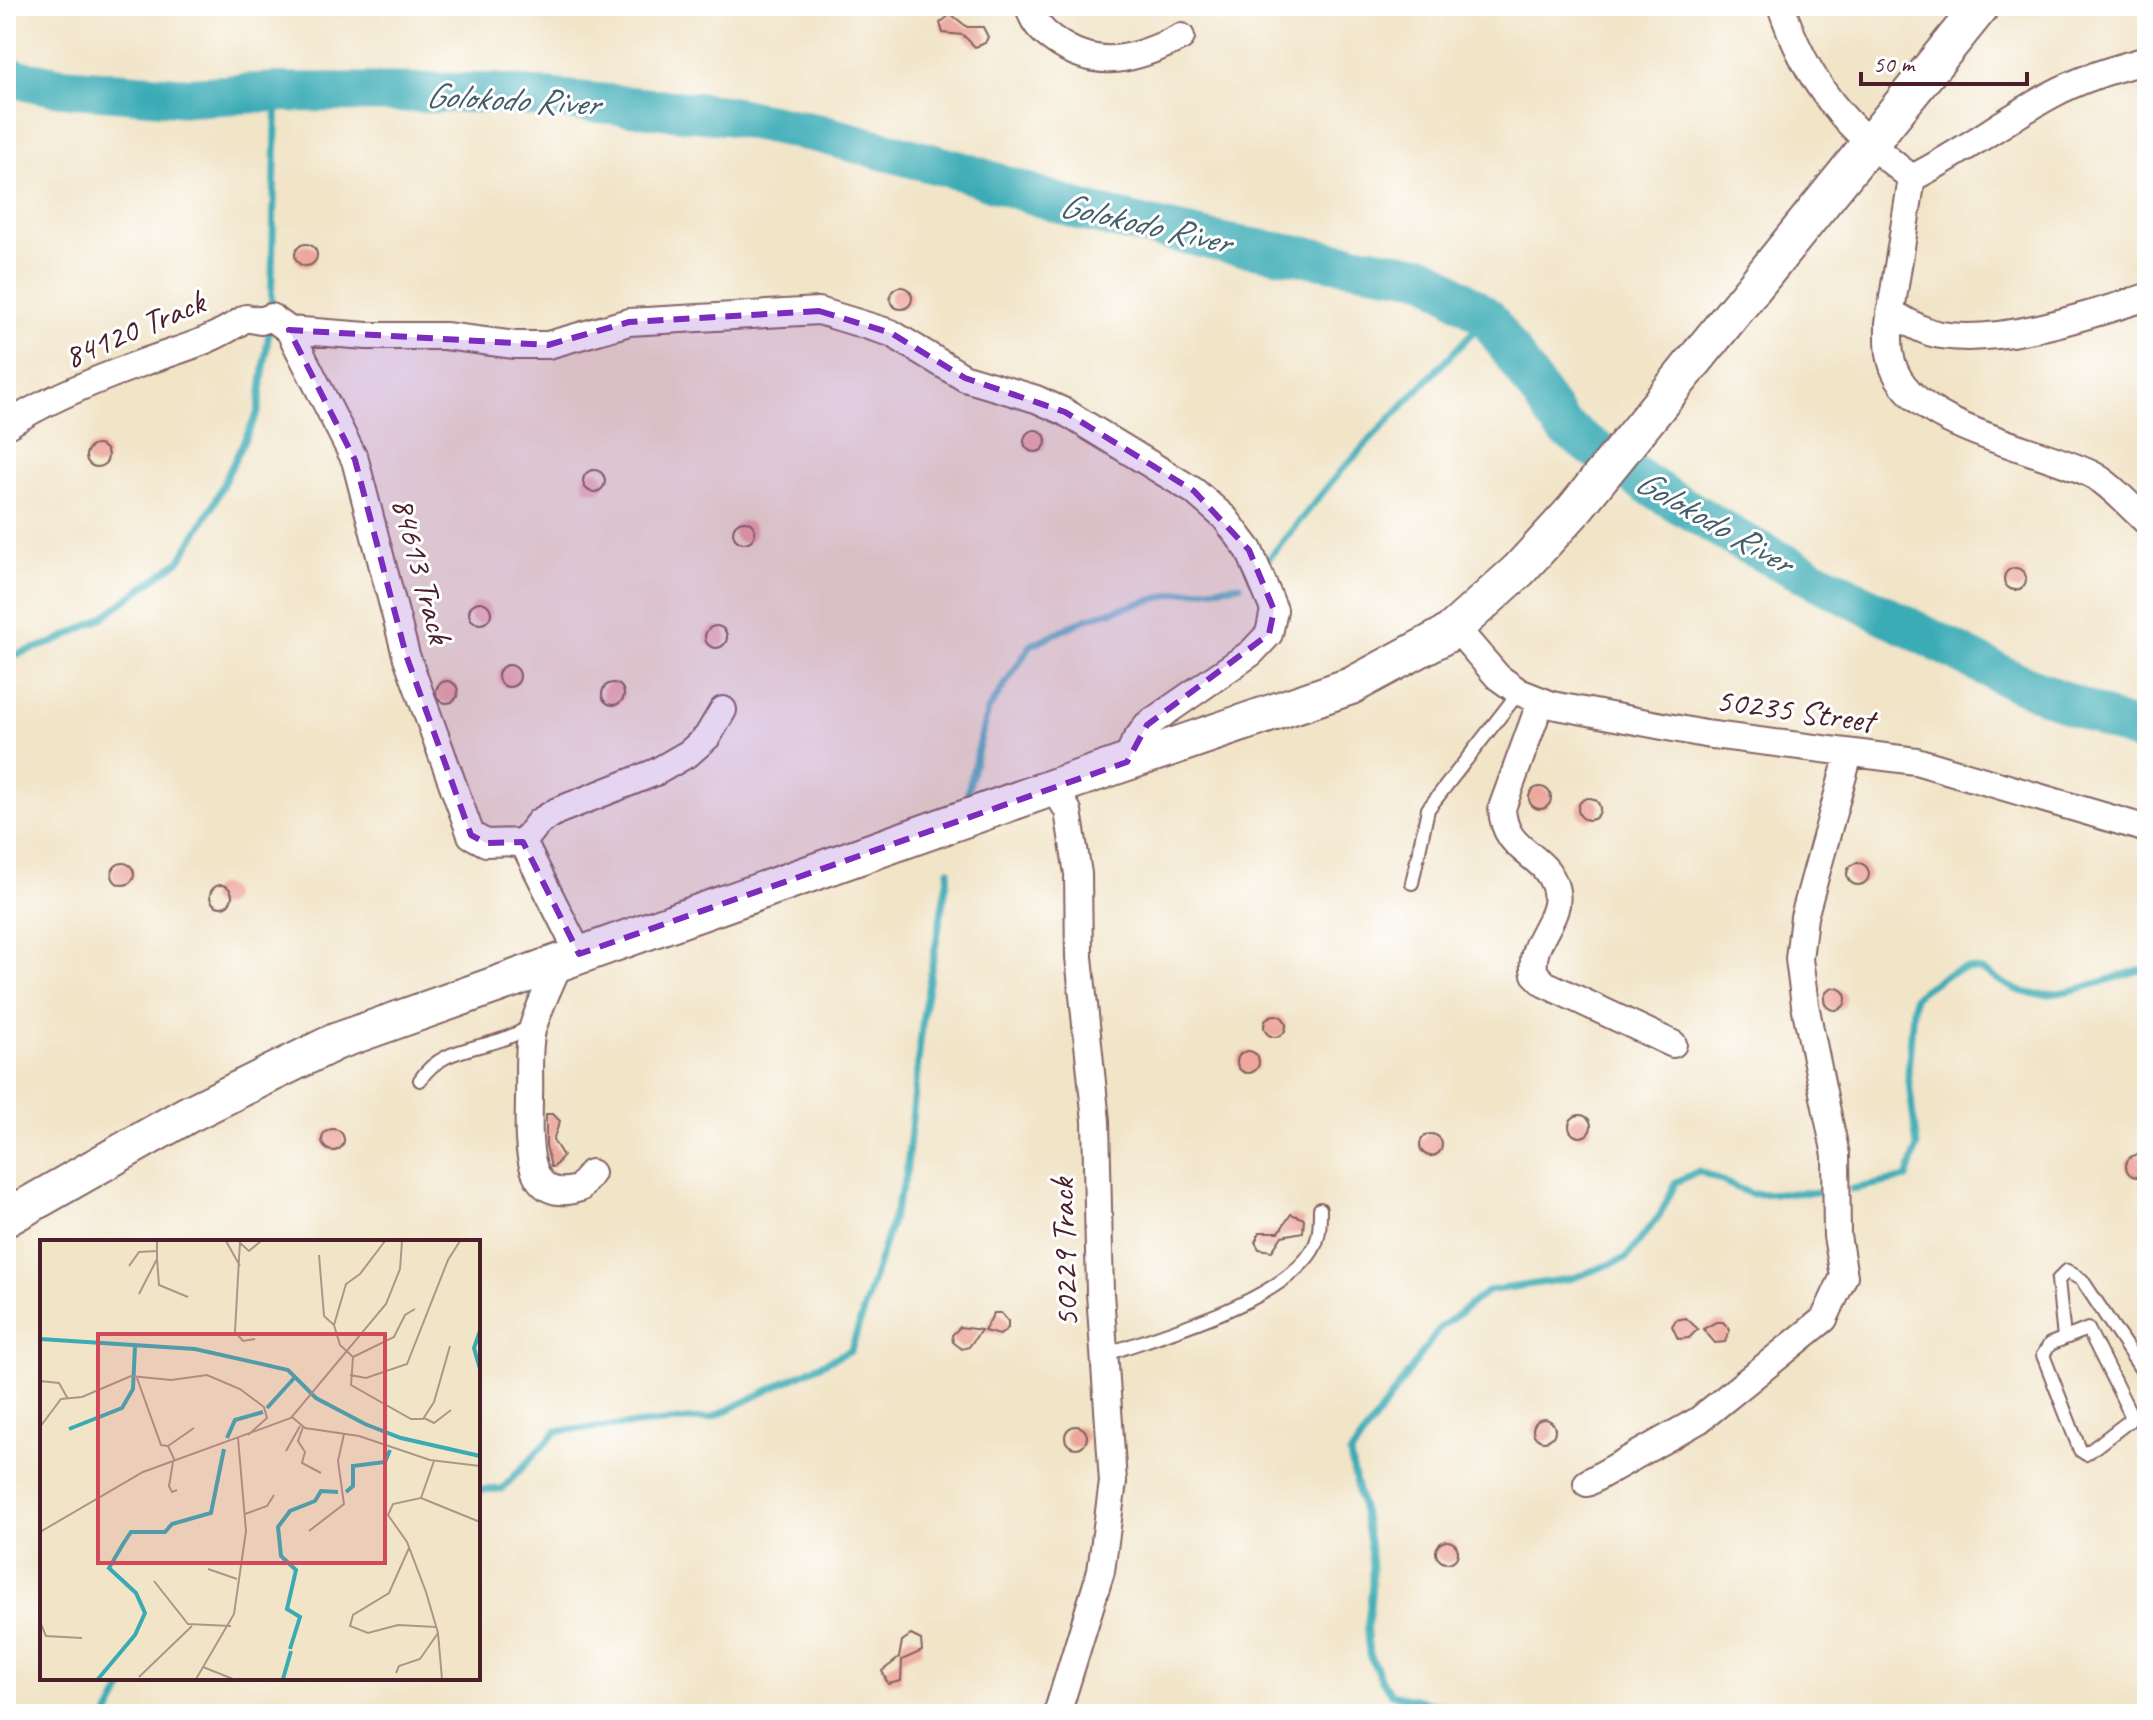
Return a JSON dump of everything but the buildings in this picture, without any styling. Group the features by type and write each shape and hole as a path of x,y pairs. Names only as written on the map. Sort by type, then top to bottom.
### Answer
{"street":[{"path":"1029,6 1042,32 1086,57 1109,62 1143,56 1181,37"},
{"path":"1781,6 1795,46 1816,86 1869,146 1912,178"},
{"path":"6,1218 187,1115 335,1042 1054,787 1351,686 1401,662 1455,627 1519,570 1573,511 1981,6"},
{"path":"1912,178 1957,156 2049,96 2084,79 2147,60"},
{"path":"1912,178 1890,312 1888,347 1895,371 1917,400 1979,434 2096,477 2147,522"},
{"path":"1890,312 1924,331 1964,336 2012,331 2096,313 2147,297"},
{"name":"84120 Track","path":"6,426 26,413 137,365 211,341 246,318 261,321 271,317 289,330 367,336 445,336 515,345 548,345 629,322 819,311 891,333 965,378 1036,399 1065,412 1194,491 1225,518 1249,550 1274,610 1269,634 1251,653 1147,725 1134,743 1127,762"},
{"name":"84613 Track","path":"289,330 355,460 406,655 471,835 486,843 523,842"},
{"name":"50235 Street","path":"1455,627 1498,677 1530,697 1705,734 1916,761 2147,829"},
{"path":"1530,697 1502,808 1503,826 1510,839 1550,874 1556,890 1556,908 1534,950 1535,974 1545,984 1673,1044"},
{"path":"591,1173 580,1188 557,1192 544,1186 532,1167 529,1147 530,1045 535,1022 569,957 523,842 539,822 557,811 656,772 689,753 707,737 723,710"},
{"path":"1587,1483 1699,1420 1824,1319 1844,1276 1837,1236 1836,1155 1805,1005 1799,959 1804,917 1849,754"},
{"name":"50229 Track","path":"1054,787 1068,811 1078,874 1079,957 1096,1121 1104,1355 1113,1482 1101,1571 1057,1714"}],"lane":[{"path":"1412,883 1428,809 1530,697"},
{"path":"420,1080 431,1063 440,1057 502,1041 535,1022"},
{"path":"1104,1355 1267,1291 1297,1270 1313,1249 1320,1232 1320,1209"},
{"path":"2064,1338 2057,1289 2058,1280 2067,1271 2082,1280 2147,1378"},
{"path":"2088,1329 2129,1407 2129,1421 2091,1453 2080,1450 2043,1355 2050,1344 2064,1338 2088,1329"}],"highlighted area":[{"path":"819,311 891,333 965,378 1065,412 1194,491 1249,550 1274,610 1269,634 1147,725 1127,762 579,954 523,842 486,843 471,835 406,655 355,460 289,330 548,345 629,322"}],"waterway":[{"name":"Golokodo River","path":"6,77 62,87 188,97 277,92 491,93 726,115 821,134 961,171 1085,212 1228,244 1427,276 1487,317 1562,426 1640,480 1739,540 2008,678 2147,736"},
{"path":"271,312 277,92"},
{"path":"1266,562 1338,474 1487,317"},
{"path":"6,658 54,642 99,620 180,560 212,507 258,412 270,324"},
{"path":"968,791 987,712 1031,645 1088,618 1176,593 1240,585"},
{"path":"480,1490 502,1489 557,1431 711,1418 851,1350 906,1176 923,1016 949,870"},
{"path":"1852,1189 1907,1178 1917,1147 1908,1073 1914,997 1940,978 1960,970 1975,969 2012,988 2028,993 2050,994 2086,987 2147,968"},
{"path":"1459,1714 1450,1707 1391,1694 1372,1659 1367,1633 1372,1591 1371,1557 1350,1455 1440,1328 1488,1291 1573,1278 1626,1258 1660,1215 1676,1182 1699,1171 1751,1194 1831,1192"},
{"path":"109,1714 127,1680"}]}
